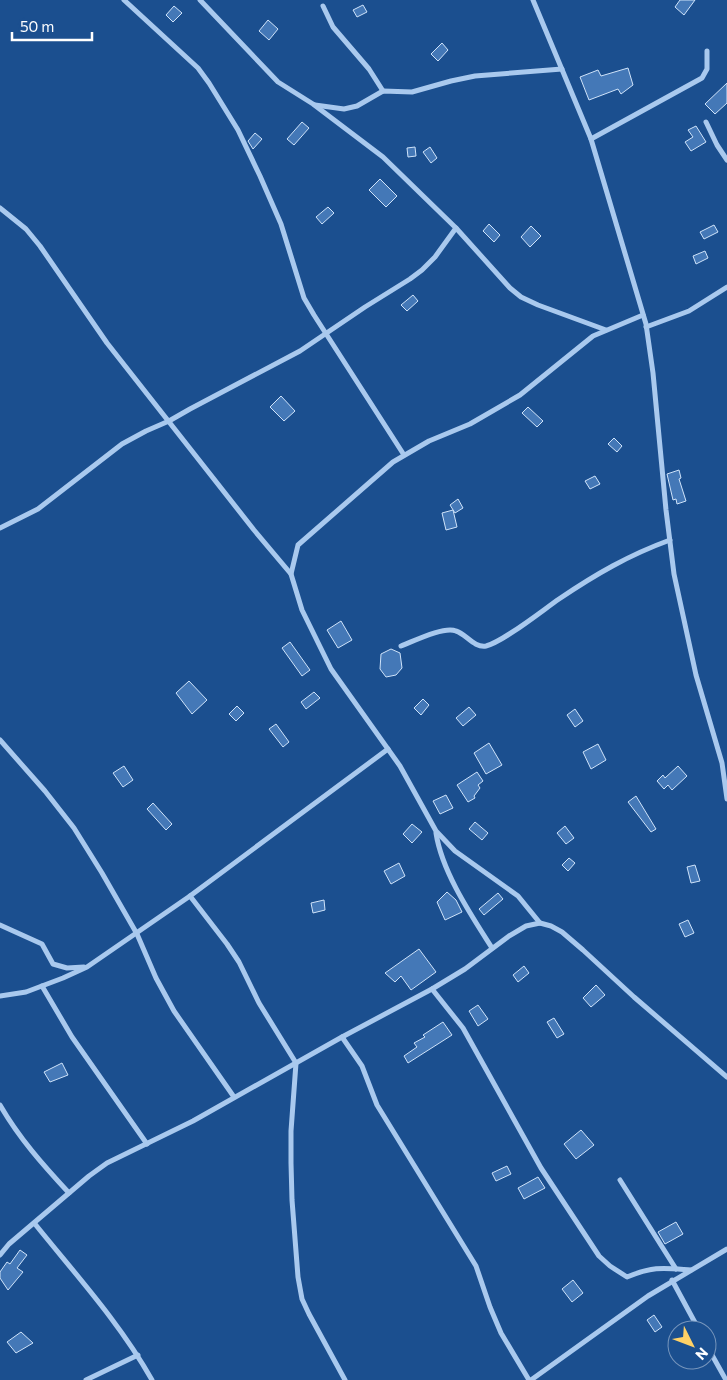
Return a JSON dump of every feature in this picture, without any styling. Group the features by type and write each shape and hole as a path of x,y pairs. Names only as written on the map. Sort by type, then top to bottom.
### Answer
{"street":[{"path":"124,0 198,68 238,130 281,224 304,298 404,455"},
{"path":"200,0 278,82 313,104 383,157 456,228 510,288 522,297 562,315 606,330"},
{"path":"533,0 591,139 646,327 653,373 674,574 696,675 725,763 727,799"},
{"path":"323,6 333,26 369,69 383,91"},
{"path":"591,139 702,78 707,68 707,51"},
{"path":"313,104 338,109 350,108 383,91 412,92 475,76 562,69"},
{"path":"706,122 713,138 727,160"},
{"path":"0,208 26,229 40,246 107,343 254,530 291,574 302,610 331,669 411,784 436,831 454,851 518,896 540,923"},
{"path":"0,528 38,509 122,444 146,431 169,422 190,408 300,351 422,270 436,257 456,228"},
{"path":"646,327 689,311 727,287"},
{"path":"291,574 298,545 381,471 429,441 470,424 520,395 593,336 643,315"},
{"path":"402,646 445,631 454,630 475,643 484,646 500,640 615,564 642,550 670,540"},
{"path":"0,742 45,791 74,828 102,872 137,934 156,978 174,1011 234,1097"},
{"path":"0,996 26,992 86,967 137,934 190,896 388,749"},
{"path":"436,831 438,844 453,880 492,948"},
{"path":"190,896 239,962 259,1003 296,1063 291,1131 291,1163 298,1277 302,1298 309,1314 345,1380"},
{"path":"0,1256 9,1244 35,1224 69,1192 107,1163 193,1121 342,1037 432,990 526,926 540,923 551,926 572,940 634,997 727,1077"},
{"path":"0,925 42,944 53,964 67,968 86,967"},
{"path":"42,986 72,1037 147,1144"},
{"path":"432,990 463,1028 541,1168 599,1256 610,1266 628,1277 649,1269 691,1270"},
{"path":"342,1037 362,1066 377,1105 476,1266 501,1333 530,1380 672,1280 727,1249"},
{"path":"0,1104 16,1132 42,1164 69,1192"},
{"path":"620,1180 676,1269"},
{"path":"35,1224 112,1318 138,1355 152,1380"},
{"path":"672,1280 693,1320"},
{"path":"86,1380 138,1355"},
{"path":"717,1364 726,1380"}],"building":[{"path":"680,0 695,0 684,15 675,7"},
{"path":"363,5 367,12 357,17 353,10"},
{"path":"174,6 182,13 173,22 166,15"},
{"path":"268,20 278,29 269,40 259,31"},
{"path":"442,43 448,50 438,61 431,54"},
{"path":"628,68 633,85 621,94 618,89 589,100 580,77 598,70 601,76"},
{"path":"727,83 727,103 715,114 705,104"},
{"path":"302,122 309,128 294,145 287,139"},
{"path":"696,126 706,142 691,151 685,142 693,137 688,130"},
{"path":"255,133 262,139 253,149 248,141"},
{"path":"415,147 416,156 408,157 407,148"},
{"path":"430,147 437,158 431,163 423,152"},
{"path":"380,179 397,196 386,207 369,190"},
{"path":"328,207 334,213 322,224 316,217"},
{"path":"489,224 500,235 494,242 483,231"},
{"path":"714,225 718,232 704,239 700,232"},
{"path":"531,226 541,236 530,247 521,237"},
{"path":"705,251 708,258 696,264 693,256"},
{"path":"413,295 418,301 407,311 401,305"},
{"path":"281,396 295,411 284,421 270,407"},
{"path":"528,407 543,421 537,427 522,413"},
{"path":"614,438 622,446 617,452 608,444"},
{"path":"679,470 681,478 679,479 686,501 677,504 676,499 673,500 667,474"},
{"path":"595,476 600,484 590,489 585,481"},
{"path":"458,499 463,508 455,513 450,505"},
{"path":"453,510 457,527 446,530 442,513"},
{"path":"341,621 352,640 338,648 327,630"},
{"path":"290,642 310,670 302,676 282,648"},
{"path":"391,649 400,653 402,668 396,675 386,677 380,669 381,654"},
{"path":"189,681 207,700 192,714 176,693"},
{"path":"314,692 320,698 306,709 301,702"},
{"path":"423,699 429,705 421,715 414,708"},
{"path":"237,706 244,713 236,721 229,714"},
{"path":"469,707 476,715 463,726 456,718"},
{"path":"575,709 583,721 575,727 567,715"},
{"path":"276,724 289,742 283,747 269,729"},
{"path":"489,743 502,765 486,774 474,753"},
{"path":"598,744 606,760 591,769 583,752"},
{"path":"124,766 133,780 123,787 113,773"},
{"path":"678,766 687,776 672,790 668,785 664,789 657,781 663,775 665,778"},
{"path":"477,772 483,781 478,785 480,788 474,796 475,798 468,802 457,785"},
{"path":"446,795 453,808 440,814 433,801"},
{"path":"636,796 656,829 651,832 628,802"},
{"path":"153,803 172,824 166,830 147,809"},
{"path":"475,822 488,833 482,840 469,829"},
{"path":"412,824 422,832 412,843 403,834"},
{"path":"565,826 574,838 566,844 557,833"},
{"path":"569,858 575,863 568,871 562,865"},
{"path":"399,863 405,876 391,884 384,871"},
{"path":"695,865 700,881 691,883 687,867"},
{"path":"447,892 456,900 462,912 445,920 437,902"},
{"path":"498,893 503,899 484,915 479,909"},
{"path":"324,900 325,910 313,913 311,903"},
{"path":"688,920 694,933 685,937 679,924"},
{"path":"419,949 436,972 411,990 401,976 395,982 385,973"},
{"path":"524,966 529,973 518,982 513,975"},
{"path":"596,985 605,995 591,1007 583,998"},
{"path":"478,1005 488,1019 478,1026 469,1011"},
{"path":"554,1018 564,1034 557,1038 547,1022"},
{"path":"443,1022 452,1035 408,1063 404,1056 417,1047 414,1043 425,1037 423,1035"},
{"path":"62,1063 68,1075 50,1082 44,1072"},
{"path":"581,1130 594,1145 576,1159 564,1144"},
{"path":"507,1166 511,1174 496,1181 492,1173"},
{"path":"538,1177 545,1188 524,1199 518,1188"},
{"path":"676,1222 683,1234 665,1244 658,1232"},
{"path":"20,1250 27,1255 17,1268 23,1272 8,1290 0,1278 0,1272 7,1262 10,1264"},
{"path":"573,1280 583,1293 572,1302 562,1289"},
{"path":"654,1315 662,1327 655,1332 647,1320"},
{"path":"21,1332 33,1343 16,1353 7,1342"}]}
